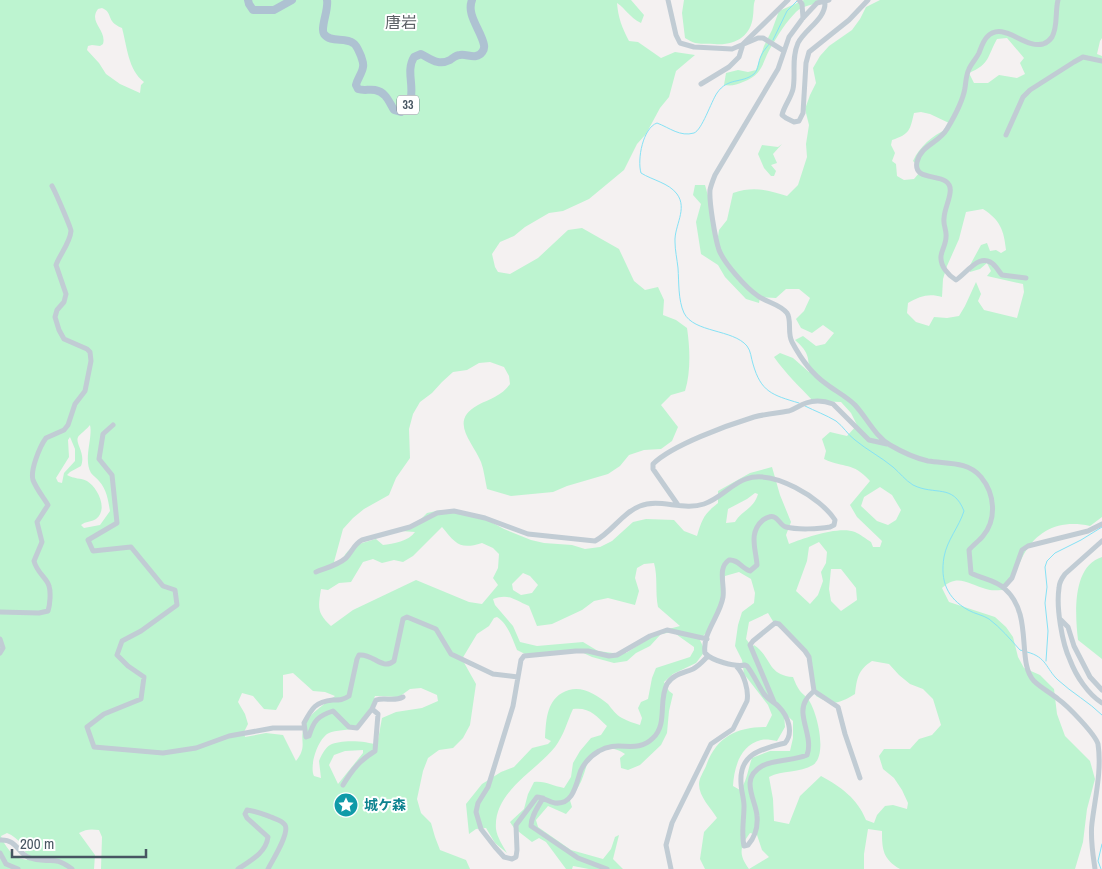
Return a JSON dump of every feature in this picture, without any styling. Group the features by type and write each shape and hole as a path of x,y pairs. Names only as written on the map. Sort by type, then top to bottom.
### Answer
{"main road":[{"path":"248,0 248,4 253,10 274,10 292,0"},
{"name":"33","path":"327,0 323,34 335,40 350,41 357,47 364,64 356,85 358,89 375,90 382,93 386,96 394,110 401,112 410,103 412,98 411,65 414,56 421,54 432,62 439,63 447,62 461,54 474,57 483,51 484,46 470,6 472,0"}],"street":[{"path":"668,0 676,35 680,43 694,47 732,49 753,39 763,38 782,50"},
{"path":"701,84 728,67 739,57 743,44 788,0"},
{"path":"799,0 802,4 803,18"},
{"path":"868,0 848,20 809,52 806,62 804,113 799,121 794,122 782,115 792,90 794,54 798,43 824,12 827,1 818,3 803,18 789,37 782,50 780,65 715,175 710,189 719,249 724,258 759,297 787,313 790,340 817,377 851,402 883,440 909,455 928,461 963,465 981,477 990,492 993,502 989,527 969,550 971,573 1007,590 1019,611 1023,624 1026,665 1034,681 1060,700 1095,737 1098,743 1100,777 1092,824 1095,869"},
{"path":"1026,278 1002,275 994,264 983,260 978,261 956,280 952,278 944,269 941,257 946,236 944,218 950,186 945,180 922,174 918,171 916,165 919,155 924,148 947,130 962,98 969,68 987,37 993,31 1000,31 1032,45 1048,42 1052,38 1055,8 1058,0"},
{"path":"1006,135 1023,97 1030,90 1083,57 1102,61"},
{"path":"0,612 39,612 48,611 50,607 49,584 38,572 34,561 42,542 37,522 48,504 34,481 32,473 39,450 46,438 62,432 68,425 74,404 85,391 91,361 90,352 87,349 64,339 58,330 55,320 57,310 64,302 66,294 56,265 71,231 52,186"},
{"path":"681,506 671,497 653,470 654,464 687,443 711,432 755,417 790,411 806,403 826,402 833,404 869,440 889,444"},
{"path":"113,425 103,434 99,459 112,475 117,523 88,540 93,551 131,547 163,586 175,590 177,605 141,631 122,641 117,655 128,666 144,677 141,699 104,714 87,726 94,747 162,753 196,748 238,735 273,728 304,728"},
{"path":"316,572 346,558 357,543 362,540 410,527 437,513 454,511 478,516 528,534 595,541 604,536 630,511 640,506 655,504 681,506 706,504 745,479 764,476 775,479 813,499 830,512 835,520 834,525 824,528 784,527 771,516 762,521 757,527 753,539 757,565 750,570 744,569 735,560 725,562 722,573 722,601 713,620 705,651 708,656 737,666 748,666 765,696 781,709 787,719 790,732 785,743 763,748 754,753 747,759 742,769 741,786 744,803 742,838 744,846 748,845 754,838 757,825 757,815 751,796 750,785 752,776 759,768 766,764 797,759 807,755 810,744 803,708 806,700 814,691"},
{"path":"1004,587 1012,578 1022,550 1028,546 1088,531 1102,524"},
{"path":"1102,541 1078,561 1061,579 1059,588 1060,619 1069,660 1083,685 1102,703"},
{"path":"403,697 397,700 380,698 376,700 372,709 357,728 349,727 333,711 322,715 312,724 309,736 306,737 304,723 317,704 324,701 343,700 349,696 359,655 370,656 382,664 390,664 394,661 403,619 406,617 436,629 451,654 493,674 518,678"},
{"path":"1060,619 1068,627 1074,646 1090,676 1102,690"},
{"path":"774,703 750,645 775,623 779,624 805,650 809,657 814,691 838,707 860,778"},
{"path":"707,639 667,630 650,636 618,655 609,656 588,651 576,651 524,656 513,706 491,778 476,812 481,829 504,857 512,859 516,857 517,823 537,797 557,803 564,801 574,792 586,762 602,749 616,745 637,747 644,745 654,738 659,731 662,720 662,704 671,678 696,667 708,656"},
{"path":"0,639 3,648 0,653"},
{"path":"671,869 666,845 672,823 711,744 732,729 748,698 741,671 737,666"},
{"path":"343,785 362,759 375,751 378,714 372,709"},
{"path":"543,798 534,814 531,826 578,858 607,869"},
{"path":"238,869 255,857 267,845 268,837 247,818 245,814 247,810 285,824 286,829 282,843 268,869"},
{"path":"0,840 13,842 27,857 40,861 57,860 72,869"},
{"path":"0,853 6,864 18,869"}],"green space":[{"path":"0,0 631,0 644,15 641,23 617,3 624,32 629,41 638,42 661,58 675,52 695,55 676,71 669,97 660,108 646,134 637,144 624,170 589,199 563,211 549,213 514,236 500,242 492,254 498,272 510,274 538,258 568,230 582,228 619,249 634,281 645,290 658,287 664,300 663,315 676,320 687,328 689,344 689,368 685,391 671,395 661,405 678,427 672,441 661,449 644,450 629,455 620,466 608,474 553,492 511,496 487,489 481,462 465,432 465,418 469,411 507,388 510,384 509,376 504,367 490,362 479,363 467,370 453,372 420,402 413,414 409,429 410,458 396,478 389,495 364,509 343,529 334,562 342,561 347,552 365,542 376,539 383,545 405,540 415,532 401,531 415,525 427,513 441,510 480,516 504,529 531,540 572,545 585,549 600,547 612,541 633,522 646,519 674,520 684,531 697,536 704,517 718,503 718,491 750,473 772,467 780,495 791,522 786,535 789,544 840,530 855,532 871,542 873,547 880,547 882,541 857,517 850,505 870,481 853,468 824,459 826,451 822,439 830,432 847,436 857,425 851,413 841,402 813,401 774,357 780,353 793,358 809,372 809,361 806,354 795,340 803,336 816,346 825,344 834,333 823,325 812,333 801,328 796,319 804,311 810,298 799,289 786,289 776,298 760,297 759,303 746,299 725,277 718,265 701,254 696,222 701,204 693,195 695,185 705,185 712,210 717,243 719,230 727,220 733,193 760,190 787,196 798,185 807,157 806,144 809,125 805,109 816,83 813,68 829,46 852,30 866,7 880,0 1102,0 1102,38 1097,54 1102,56 1102,517 1090,526 1080,524 1061,525 1044,532 1030,545 1002,590 988,590 958,580 942,588 949,602 995,617 1006,627 1013,637 1018,657 1024,668 1040,675 1054,689 1057,714 1065,736 1090,761 1095,779 1087,809 1083,842 1075,869 900,869 887,858 882,844 882,831 868,829 864,869 749,869 705,869 700,859 704,832 717,818 701,793 699,784 710,756 722,741 729,736 746,729 766,727 772,715 768,705 744,674 742,660 735,646 742,612 754,603 755,593 751,579 739,572 725,576 723,604 709,629 700,640 705,651 696,663 673,674 664,682 673,694 667,733 661,745 640,765 628,770 621,768 620,758 625,754 615,749 607,749 589,758 580,784 569,797 572,807 566,814 548,806 536,820 538,827 571,850 603,859 611,849 615,837 619,835 613,859 623,869 589,869 573,866 572,869 566,869 546,842 539,838 532,842 514,828 510,822 524,809 534,782 564,788 571,777 573,763 580,751 591,738 601,735 607,726 596,716 584,709 573,709 555,747 517,783 501,804 497,816 496,829 507,853 495,843 486,828 476,829 469,834 466,804 482,784 501,772 514,767 532,748 548,744 551,741 545,738 548,713 553,702 562,693 568,690 580,689 592,693 608,704 620,717 640,725 642,718 638,708 641,702 648,699 656,668 690,657 694,647 673,632 661,634 650,646 636,653 627,661 614,663 592,657 577,650 525,654 517,650 507,627 497,617 494,618 489,626 477,634 462,659 476,684 470,725 463,738 453,748 439,750 428,758 417,799 421,813 431,823 440,850 466,860 470,869 101,869 102,837 99,830 91,829 79,833 95,855 94,869 0,869","holes":["102,8 108,12 113,23 122,28 131,64 144,82 141,85 140,93 120,84 106,74 87,50 88,46 100,46 103,44 104,39 95,18 98,9","1007,38 1024,58 1020,63 1025,74 1017,78 999,75 988,83 974,83 969,73 976,70 987,59 997,39","921,112 949,123 947,129 927,142 919,151 913,161 918,166 919,173 914,179 904,180 897,176 896,164 892,161 895,153 891,145 892,140 906,133 914,113","983,209 1000,226 1006,250 1001,253 996,250 990,251 987,243 981,245 969,267 970,272 980,269 987,263 991,271 987,276 1023,284 1024,292 1017,318 984,310 978,301 981,294 976,282 959,316 947,318 934,317 929,326 916,322 907,313 908,303 925,296 942,297 943,279 959,239 966,212","90,425 89,467 91,473 104,488 110,511 100,525 84,528 81,525 96,519 100,515 102,504 98,493 91,484 82,479 67,475 81,466 82,457 77,440","70,437 75,449 75,461 64,473 62,483 58,482 56,478 69,457 68,440","880,487 892,495 901,510 896,520 888,525 877,521 861,506 864,497","755,493 758,494 754,503 735,522 726,523 728,509","442,527 459,544 468,546 482,543 493,548 499,554 498,568 493,578 498,585 482,604 469,602 416,580 353,610 331,626 321,614 319,601 321,589 328,590 339,583 351,582 363,562 373,559 382,563 394,560 403,562 413,556","819,542 827,552 826,563 821,572 823,581 818,595 810,604 796,591 807,561 809,547","654,563 658,607 680,626 661,631 626,653 598,651 583,642 537,646 520,642 513,626 495,605 493,599 507,597 529,606 537,626 552,624 582,610 594,601 608,598 635,605 639,591 635,578 637,568 644,564","831,569 841,569 856,588 857,600 841,611 831,601 829,589","523,573 530,576 538,585 532,593 521,595 513,590 512,584","768,613 774,623 810,655 813,669 812,683 816,696 827,701 840,702 855,694 859,675 872,661 889,664 910,684 923,689 933,699 941,725 932,735 919,739 910,749 884,749 879,756 883,769 894,778 902,790 908,803 907,809 893,805 885,806 877,815 874,823 866,820 863,812 848,794 821,776 800,796 789,824 774,821 769,777 808,768 813,765 820,752 819,733 815,713 793,677 778,673 760,650 754,645 752,647 746,639 749,622","293,673 313,691 325,692 335,696 317,710 306,722 303,732 302,751 296,761 283,735 266,733 245,737 244,732 248,724 238,702 242,693 253,696 264,709 276,710 283,697 283,675","421,688 437,695 438,701 422,708 396,712 382,718 377,745 354,741 330,745 319,761 321,778 314,776 314,759 321,740 329,733 357,728 372,705 375,696 399,697 410,689","784,713 793,721 793,738 790,751 770,751 752,758 746,779 740,790 733,786 740,758 748,747 763,740 777,741 785,727","363,750 363,753 338,784 329,765 334,755 345,751","7,833 21,844 27,860 14,857 1,836","750,833 757,835 762,850 769,857 749,869 743,859 742,847"]},
{"path":"684,0 755,0 752,23 745,35 735,42 699,44 693,42 685,38 682,13"},
{"path":"804,0 824,0 802,8 792,16 776,38 755,76 738,84 724,85 726,73 738,70 748,72 756,70 779,11"},
{"path":"782,144 773,154 777,163 771,165 776,171 774,176 771,176 764,168 758,154 762,145 778,147"},
{"path":"1102,557 1102,659 1078,640 1076,605 1080,580 1085,570 1092,562"}],"waterway":[{"path":"773,40 787,11 798,0"},
{"path":"770,43 762,54 754,74 721,88 697,131 684,134 657,123 652,126 642,145 640,167 641,173 670,187 680,200 681,212 675,236 675,245 680,297 684,313 696,324 733,336 741,341 747,346 756,373 764,387 775,395 799,403"},
{"path":"805,406 836,421 852,438 896,469 913,485 949,493 960,502 964,511 944,557 943,574 947,588 961,605 989,619 1020,650 1024,651"},
{"path":"1046,661 1048,631 1045,603 1047,587 1045,567 1047,561 1055,553 1102,527"},
{"path":"1027,652 1039,657 1058,680 1102,715"},
{"path":"1101,869 1098,861 1102,844"}],"place":[{"name":"城ケ森","path":"346,805"}],"district":[{"name":"唐岩","path":"401,22"}]}
